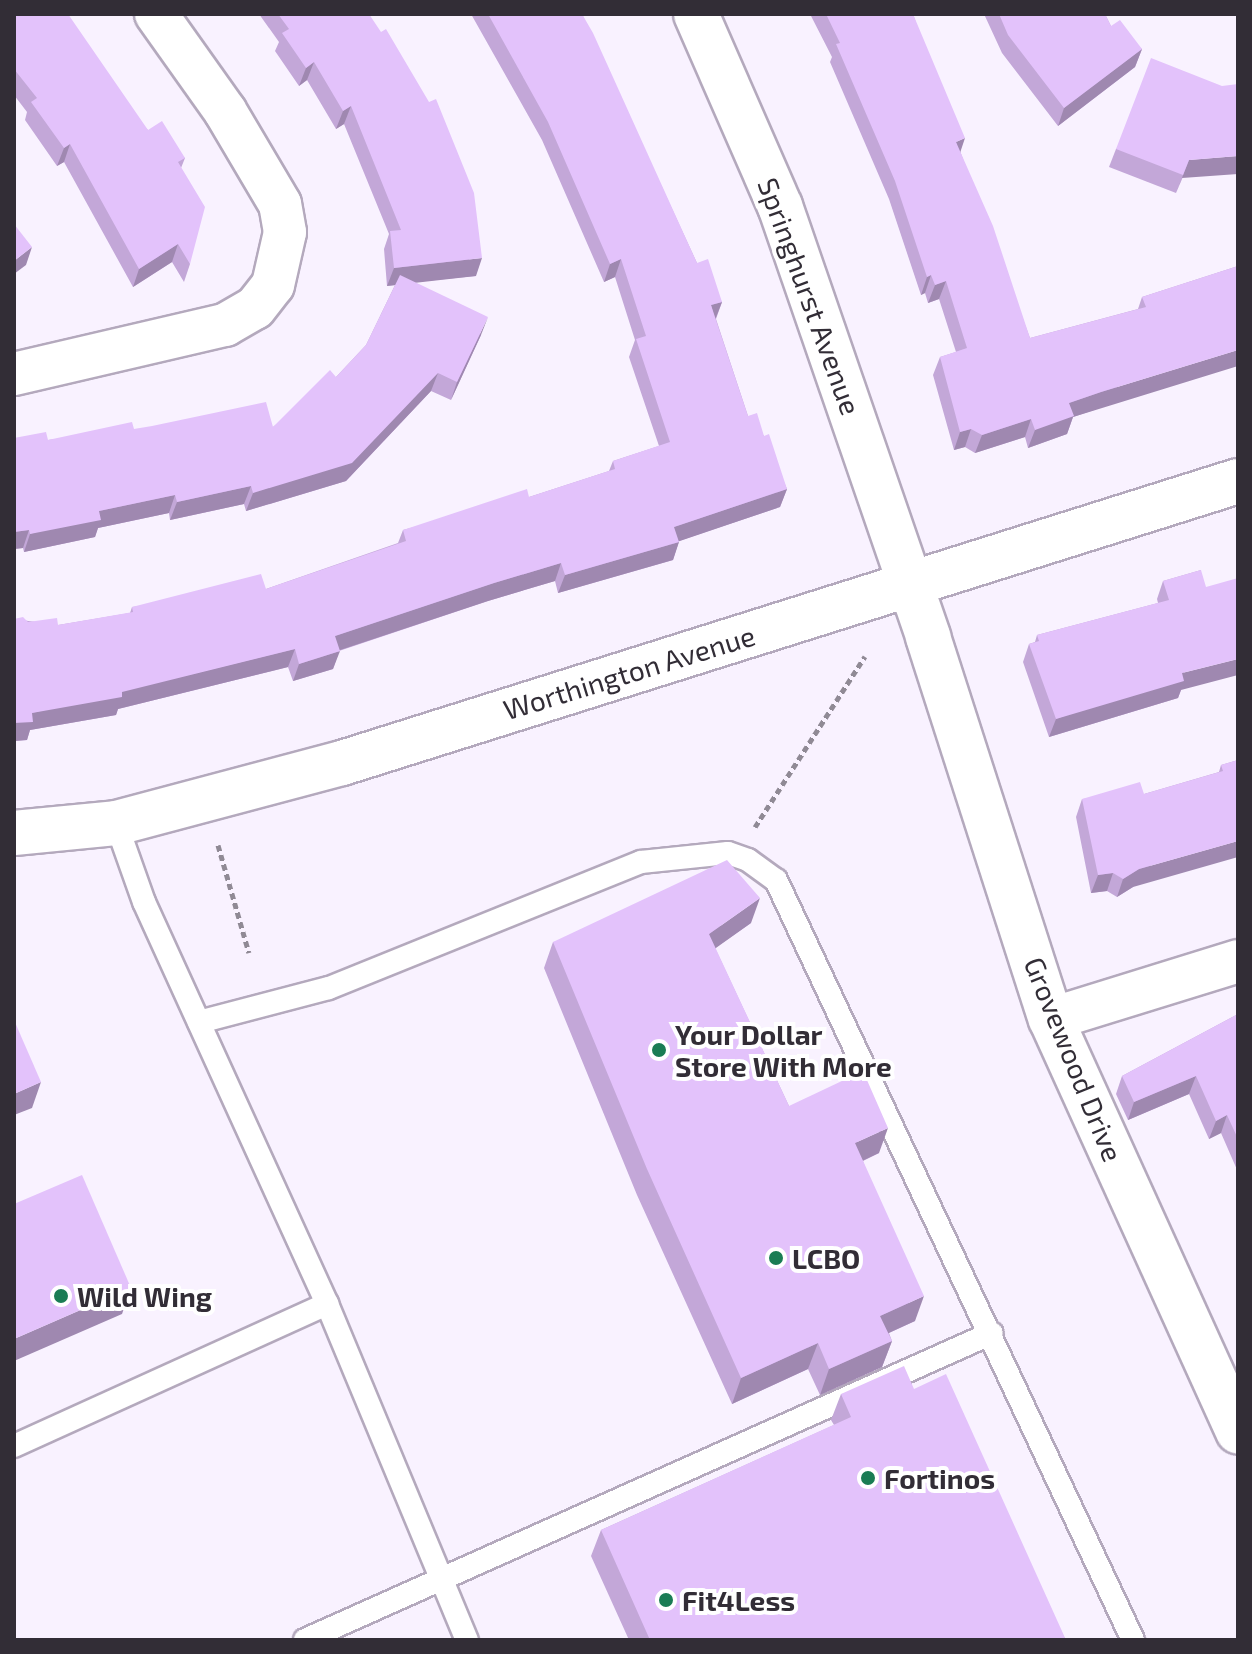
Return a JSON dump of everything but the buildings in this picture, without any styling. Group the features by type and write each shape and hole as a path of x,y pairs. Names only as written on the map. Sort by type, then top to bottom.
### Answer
{"street":[{"path":"14,374 225,325 255,308 273,285 285,232 280,204 225,111 156,14"},
{"name":"Springhurst Avenue","path":"696,14 780,206 910,584"},
{"name":"Worthington Avenue","path":"14,833 116,823 342,763 1238,481"},
{"name":"Grovewood Drive","path":"910,584 1051,1019 1238,1432"},
{"path":"1051,1019 1238,961"}],"lane":[{"path":"116,823 144,902 327,1304 467,1640"},
{"path":"199,1022 329,988 641,862 728,853 776,880 992,1333 1133,1640"},
{"path":"14,1446 327,1304"},
{"path":"305,1640 992,1333"}],"path":[{"path":"728,853 760,822 865,656"},
{"path":"218,845 249,953"}],"place":[{"name":"Your Dollar Store With More","path":"659,1050"},
{"name":"LCBO","path":"776,1258"},
{"name":"Wild Wing","path":"61,1296"},
{"name":"Fortinos","path":"868,1478"},
{"name":"Fit4Less","path":"666,1600"}]}
